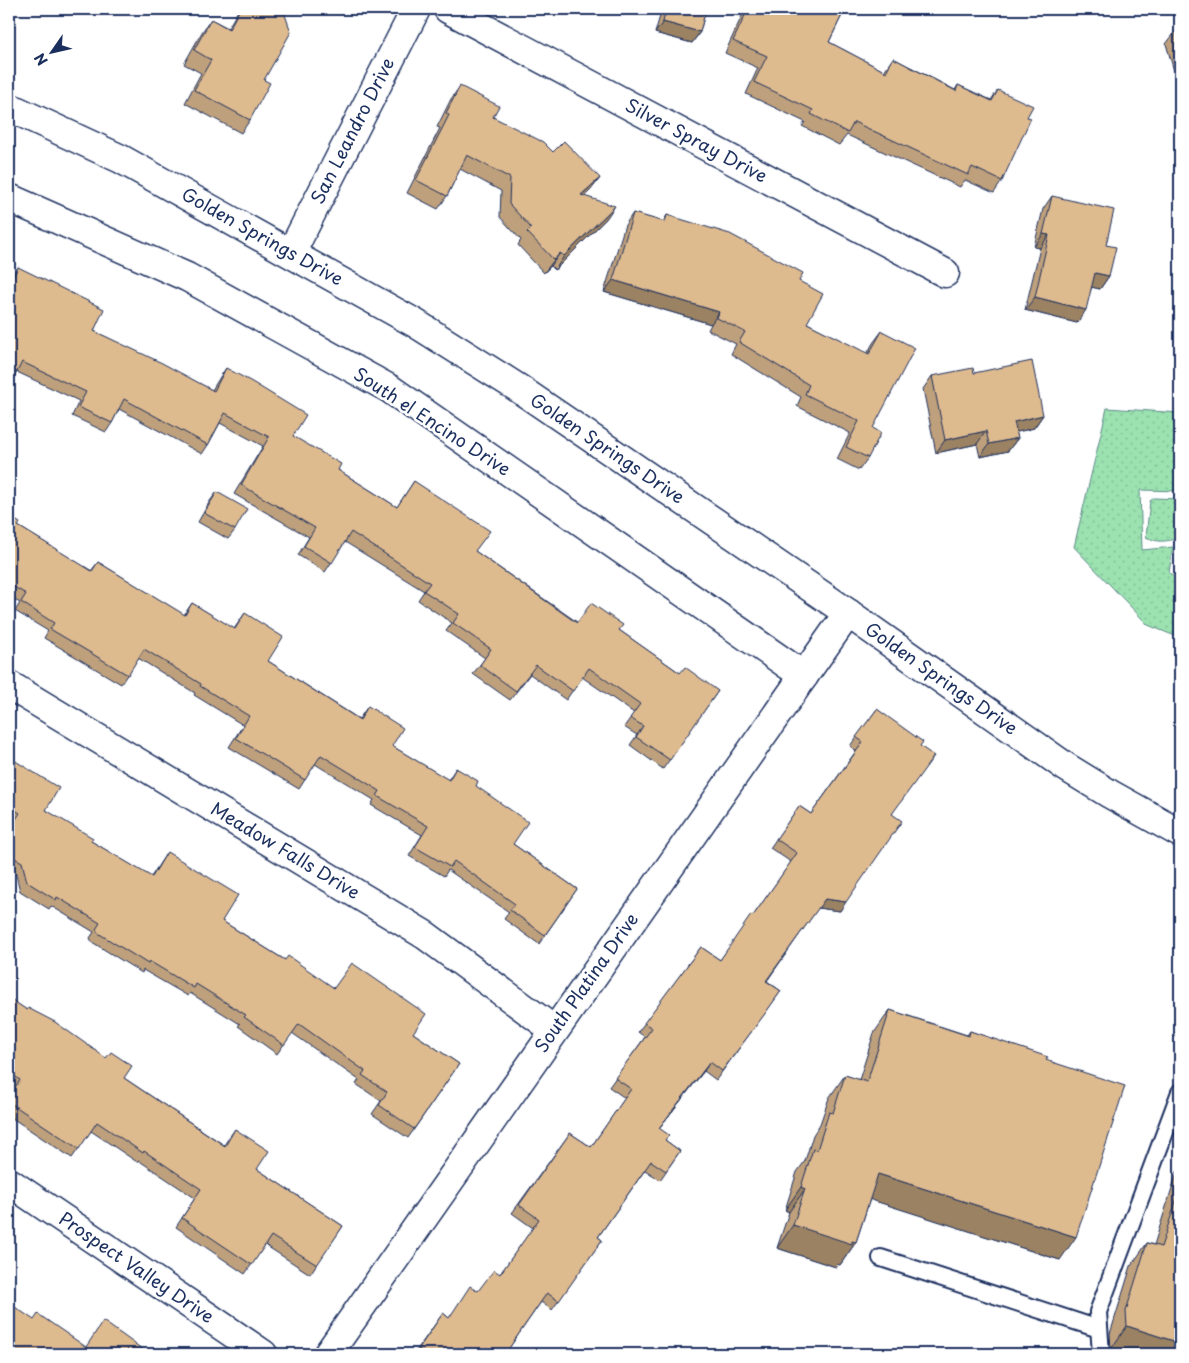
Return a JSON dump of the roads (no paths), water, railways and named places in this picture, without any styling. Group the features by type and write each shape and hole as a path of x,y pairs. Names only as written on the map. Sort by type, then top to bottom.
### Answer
{"street":[{"name":"San Leandro Drive","path":"291,253 416,9"},
{"name":"Silver Spray Drive","path":"448,9 945,273"},
{"name":"Golden Springs Drive","path":"9,107 121,159 415,323 518,388 848,613 1066,767 1180,833"},
{"name":"South el Encino Drive","path":"9,198 187,278 390,389 804,676"},
{"name":"South Platina Drive","path":"328,1354 848,613"},
{"name":"Meadow Falls Drive","path":"9,685 425,935 554,1030"},
{"name":"Prospect Valley Drive","path":"9,1182 263,1354"}],"lane":[{"path":"1101,1354 1098,1312 1180,1092"},
{"path":"881,1258 1099,1329"}]}
